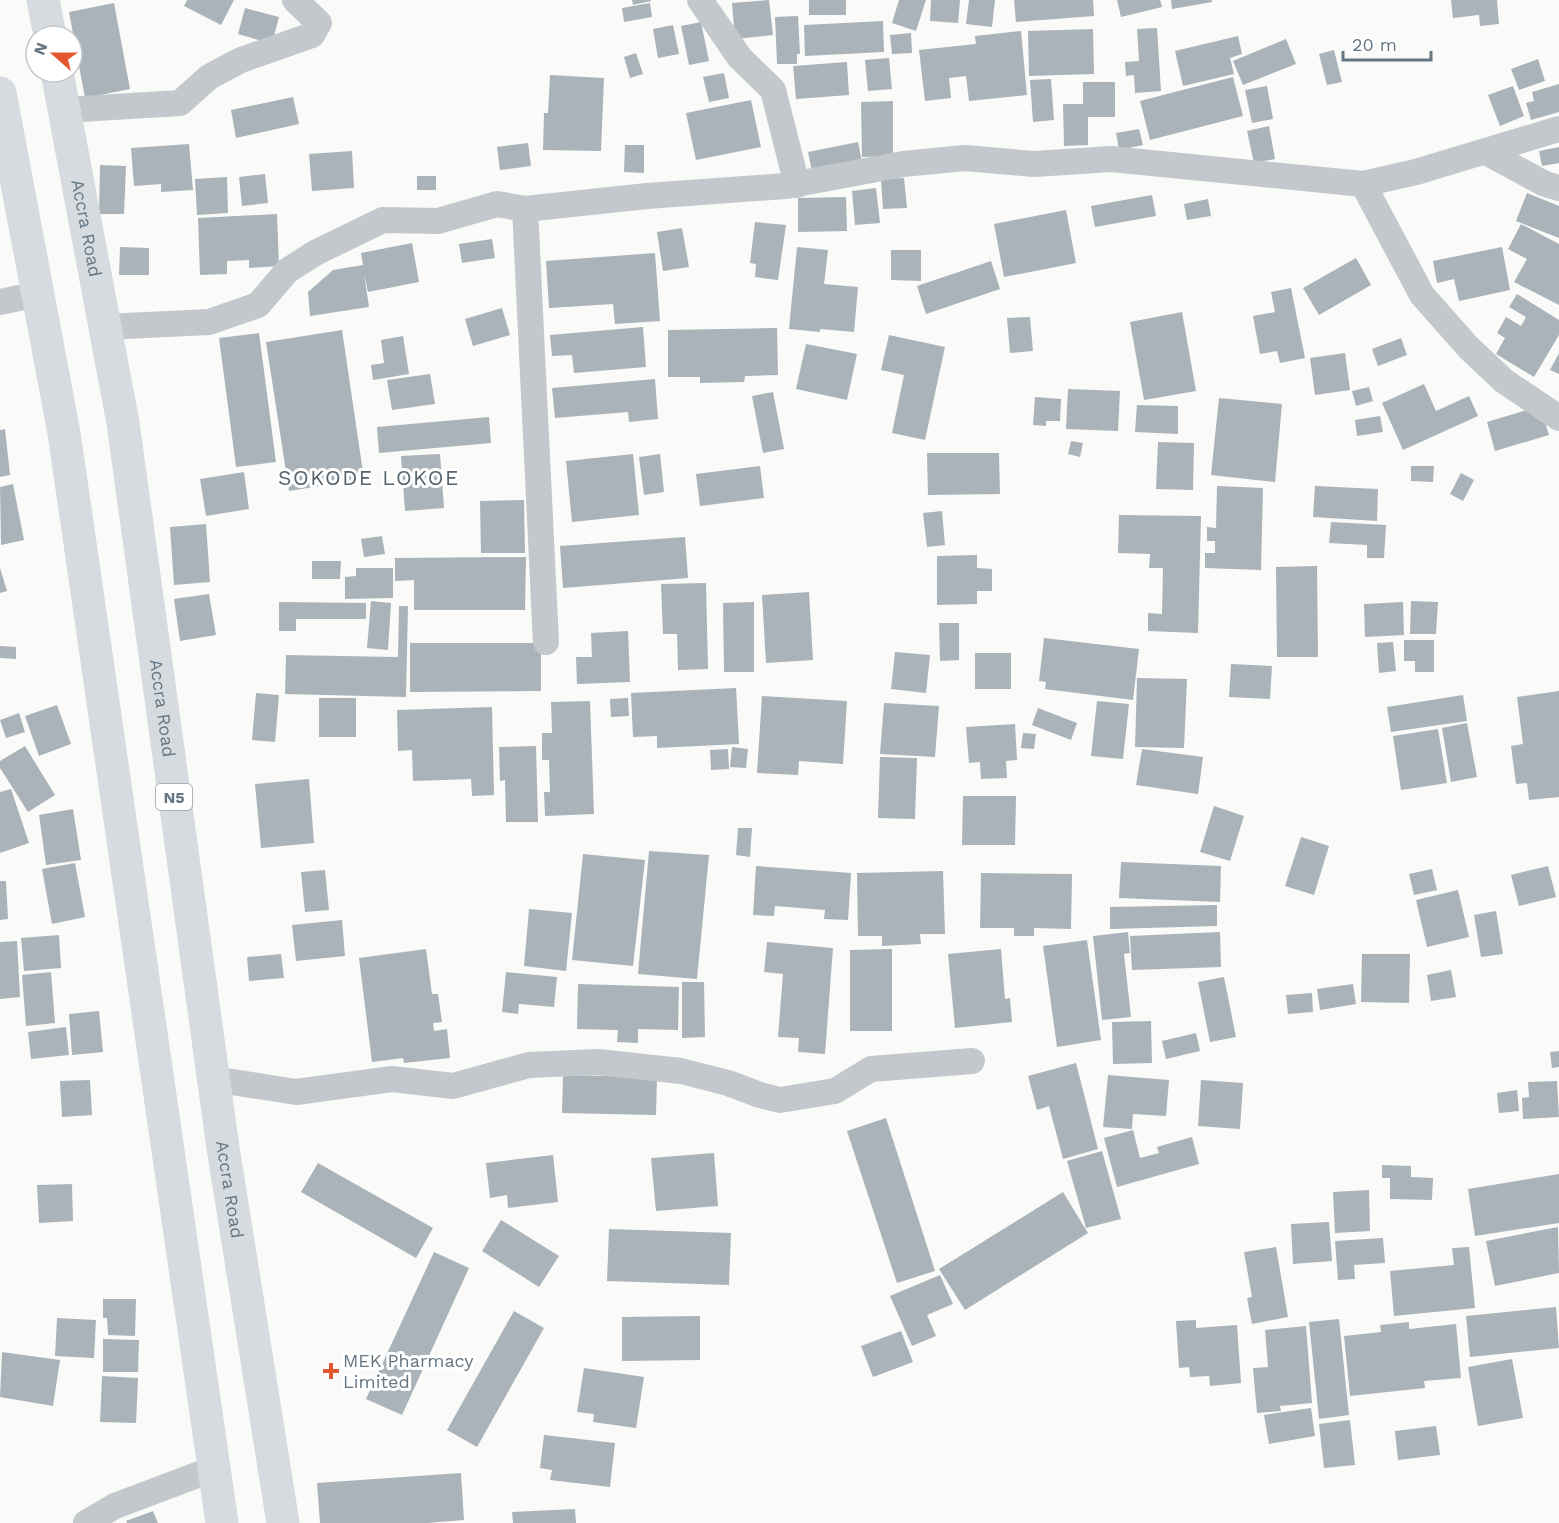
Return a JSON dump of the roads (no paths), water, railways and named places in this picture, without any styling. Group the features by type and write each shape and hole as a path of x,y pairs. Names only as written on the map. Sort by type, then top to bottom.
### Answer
{"main road":[{"path":"43,0 48,24"},
{"name":"Accra Road","path":"59,84 123,423 213,1079 283,1523"},
{"path":"0,93 64,433 222,1523"}],"street":[{"path":"64,110 180,103 209,77 241,60 312,35 319,24 295,0"},
{"path":"700,0 740,58 773,90 797,185"},
{"path":"104,327 208,322 258,305 287,271 315,253 383,220 438,221 496,204 525,209 646,196 797,185 903,164 965,158 1034,164 1111,159 1364,184 1416,172 1559,129"},
{"path":"1486,152 1545,184 1559,188"},
{"path":"1364,184 1422,295 1468,347 1503,381 1559,418"},
{"path":"525,209 546,642"},
{"path":"0,302 38,294"},
{"path":"213,1079 296,1092 392,1079 453,1086 529,1065 598,1062 681,1071 780,1100 835,1091 871,1070 972,1061"},
{"path":"86,1523 115,1506 213,1469"}],"place":[{"name":"MEK Pharmacy Limited","path":"331,1371"}],"district":[{"name":"SOKODE LOKOE","path":"369,478"}]}
